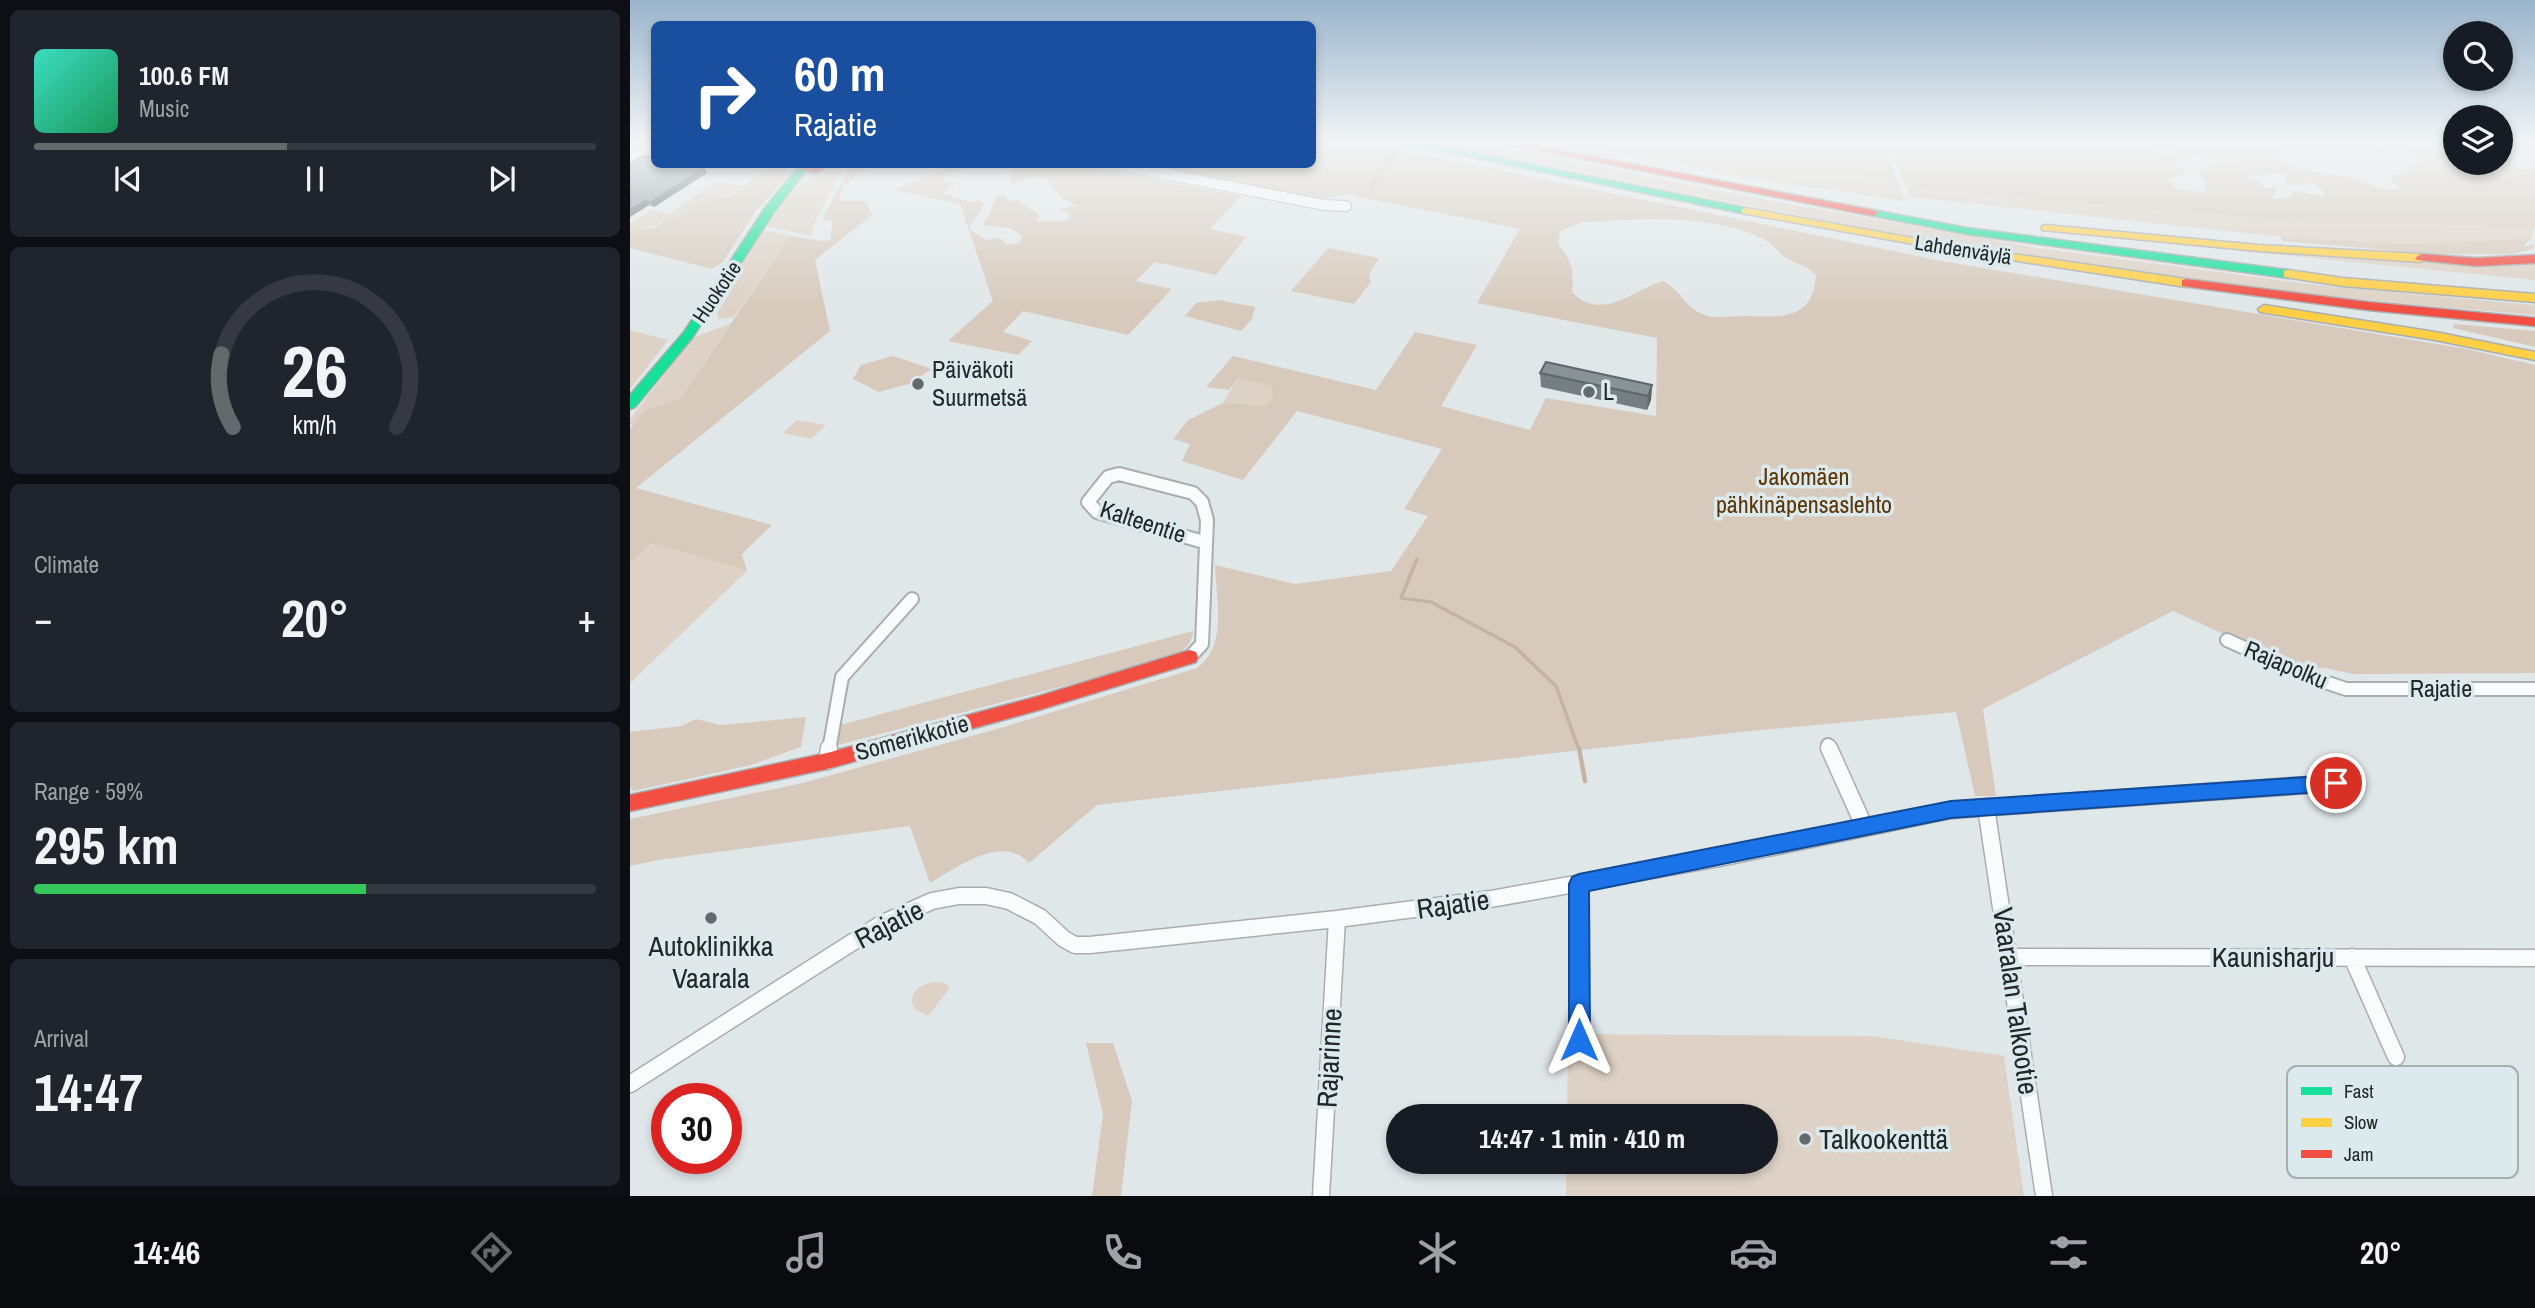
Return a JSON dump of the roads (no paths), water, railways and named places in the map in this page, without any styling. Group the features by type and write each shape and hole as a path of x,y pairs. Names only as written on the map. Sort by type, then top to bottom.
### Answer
{"main road":[{"name":"Huokotie","path":"633,403 700,318 769,211 781,197"},
{"name":"Lahdenväylä","path":"1682,197 1866,233 2192,285 2355,305 2535,322"},
{"name":"Lahdenväylä","path":"1784,197 1966,231 2182,262 2343,282 2535,298"},
{"path":"1808,197 1969,221 2296,263 2535,284"},
{"path":"1969,221 2259,248 2476,262 2535,259"},
{"path":"1866,233 1955,255 2435,336 2535,356"},
{"name":"Somerikkotie","path":"630,803 827,761 1039,703 1190,657"}],"street":[{"path":"1282,197 1324,205 1346,206"},
{"name":"Kalteentie","path":"1190,657 1202,644 1206,512 1202,502 1193,493 1119,474 1108,477 1088,502 1097,512 1204,542"},
{"path":"827,761 842,677 912,599"},
{"name":"Rajapolku","path":"2227,640 2304,675 2346,689"},
{"name":"Rajatie","path":"2346,689 2535,689"},
{"path":"1828,745 1865,828"},
{"name":"Rajatie","path":"630,1084 881,924 932,901 959,896 986,896 1009,901 1040,917 1063,939 1075,945 1337,919 1491,899 1951,810 2336,783"},
{"name":"Vaaralan Talkootie","path":"1986,807 2044,1196"},
{"path":"1579,884 1579,1040"},
{"name":"Rajarinne","path":"1321,1196 1337,919"},
{"name":"Kaunisharju","path":"2010,957 2535,958"},
{"path":"2352,957 2396,1057"}],"waterway":[{"path":"1417,559 1401,598 1431,602 1515,647 1556,686 1579,750"},
{"path":"1579,748 1585,781"}],"place":[{"name":"Päiväkoti Suurmetsä","path":"918,384"},
{"name":"L","path":"1589,392"},
{"name":"Autoklinikka Vaarala","path":"711,918"},
{"name":"Talkookenttä","path":"1805,1139"}],"park label":[{"name":"Jakomäen pähkinäpensaslehto","path":"1804,491"}]}
